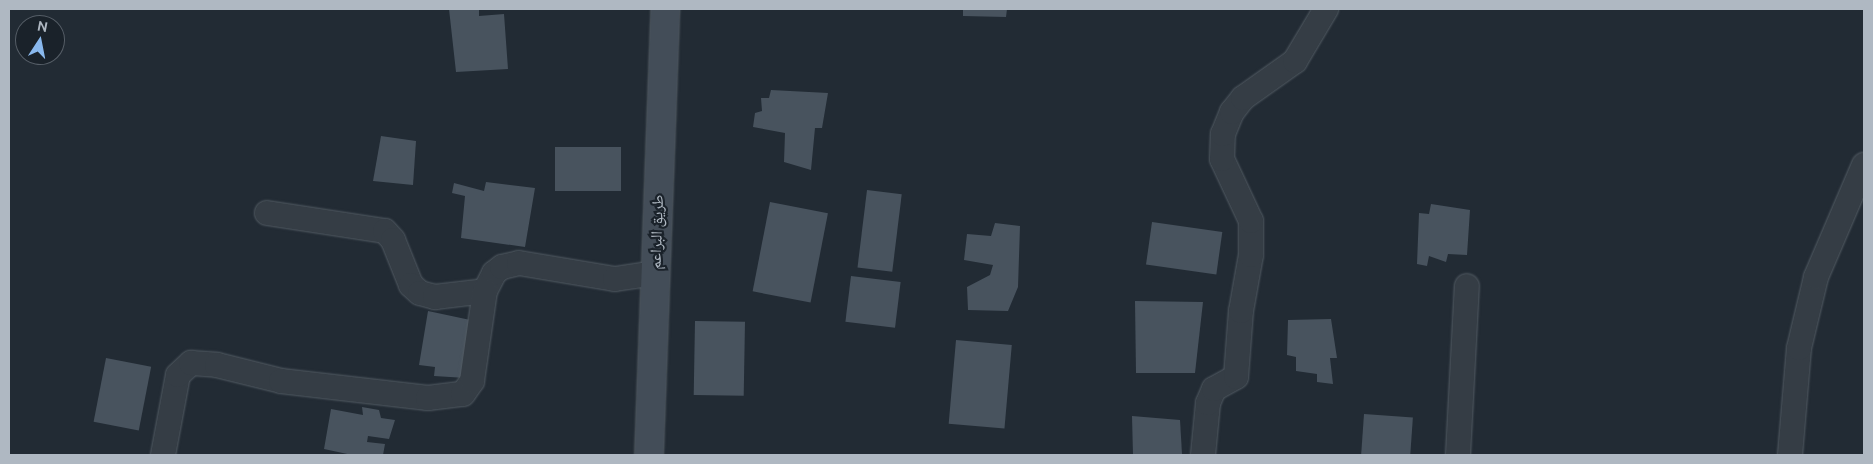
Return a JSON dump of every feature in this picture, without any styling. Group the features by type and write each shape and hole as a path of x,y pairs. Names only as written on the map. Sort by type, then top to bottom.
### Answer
{"street":[{"name":"طريق البراعم","path":"649,455 665,9"},
{"path":"1203,455 1208,403 1214,389 1236,377 1241,311 1251,255 1251,221 1222,159 1223,134 1232,112 1242,98 1295,61 1326,9"},
{"path":"1790,455 1799,348 1816,277 1864,165"},
{"path":"266,213 385,231 393,240 411,285 420,294 452,297 485,291"},
{"path":"163,455 178,375 191,363 217,365 280,381 408,396 428,398 463,394 472,380 485,291 494,273 502,267 519,264 607,278 655,273"},
{"path":"1458,455 1467,286"}],"building":[{"path":"449,9 479,9 479,16 504,14 508,69 456,72"},
{"path":"963,9 1007,9 1006,17 963,16"},
{"path":"771,90 828,93 822,128 815,128 811,170 784,162 785,133 753,127 755,113 762,111 761,98 769,98"},
{"path":"381,136 416,141 413,185 373,181"},
{"path":"555,147 621,147 621,191 555,191"},
{"path":"486,182 535,188 525,247 461,238 465,196 452,193 454,183 484,191"},
{"path":"867,190 902,194 892,272 857,267"},
{"path":"770,202 828,213 811,303 753,291"},
{"path":"1431,204 1470,210 1467,255 1448,254 1446,262 1429,256 1427,266 1417,264 1419,213 1429,214"},
{"path":"1152,222 1222,232 1216,274 1146,265"},
{"path":"995,223 1020,226 1018,287 1008,311 968,310 967,287 990,275 993,265 964,260 967,234 991,236"},
{"path":"851,276 901,282 895,328 845,322"},
{"path":"1135,301 1203,302 1195,373 1136,373"},
{"path":"428,311 475,321 466,378 434,376 435,367 419,365"},
{"path":"1331,319 1337,358 1330,358 1333,384 1317,382 1317,374 1296,371 1296,357 1287,355 1288,320"},
{"path":"695,321 745,322 744,396 694,395"},
{"path":"956,340 1012,345 1004,429 949,424"},
{"path":"106,358 151,367 139,431 94,422"},
{"path":"362,407 379,410 381,418 395,420 389,439 368,436 367,442 385,444 383,455 352,455 324,449 331,409 363,415"},
{"path":"1364,414 1413,417 1410,455 1361,455"},
{"path":"1132,416 1180,420 1182,454 1133,455"}]}
